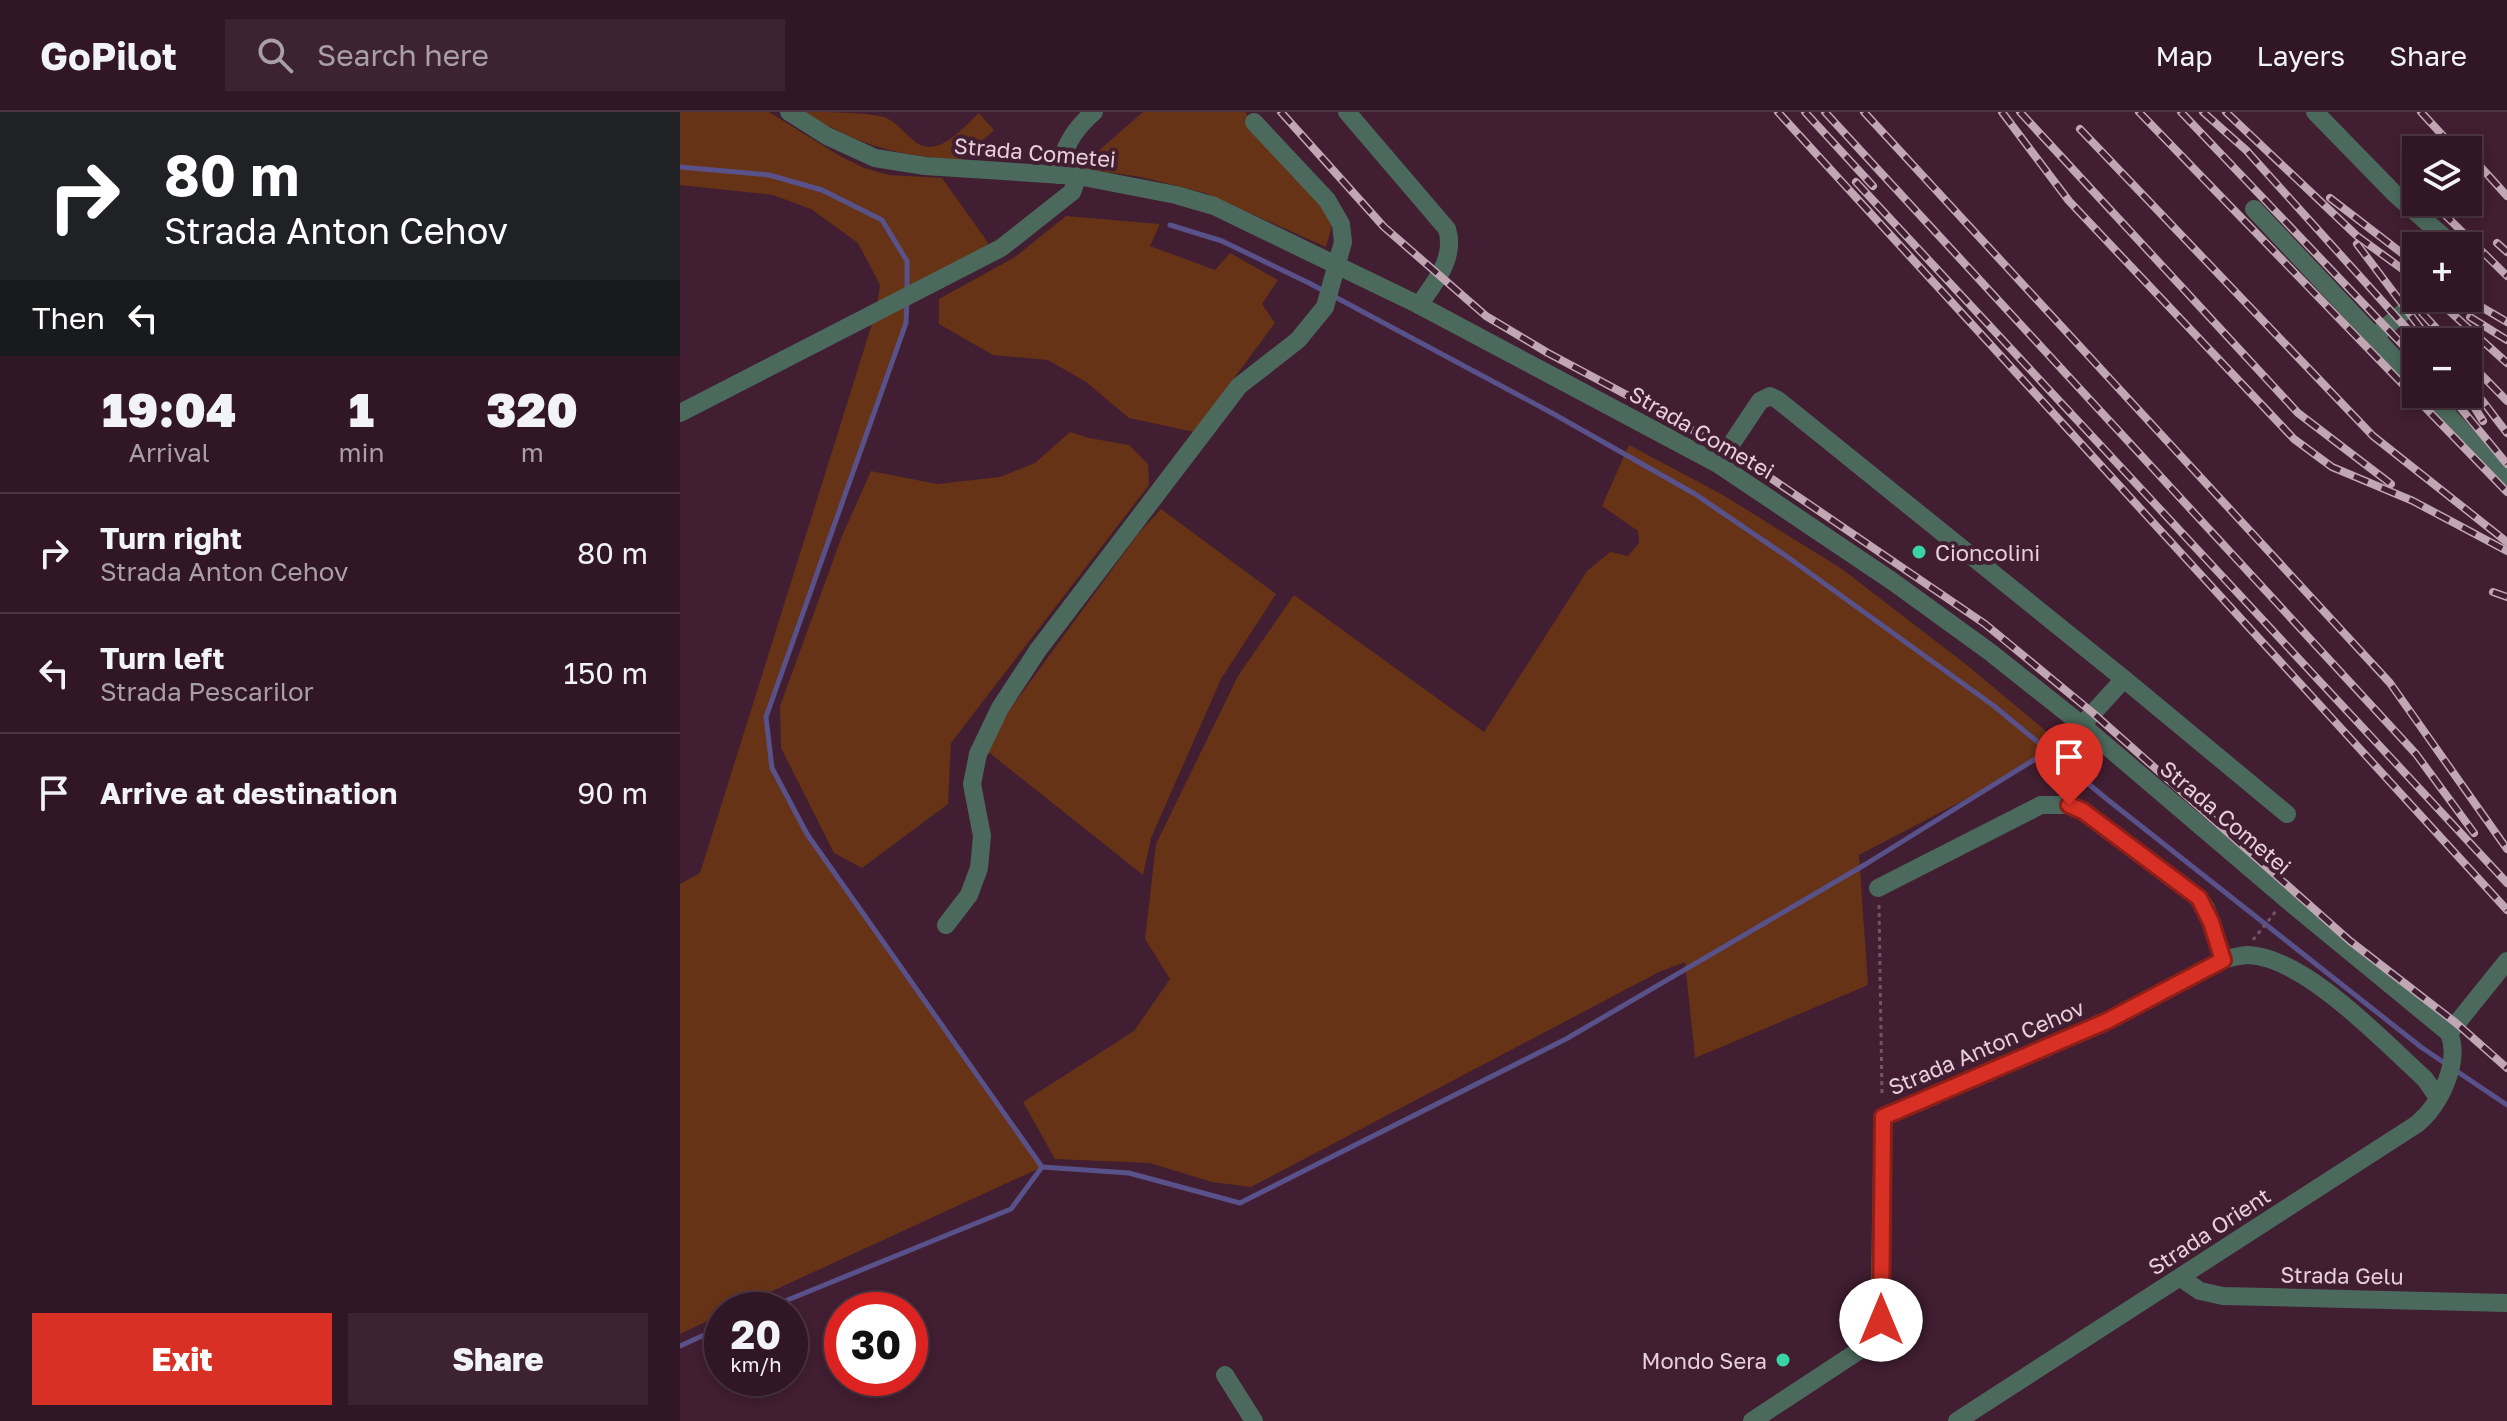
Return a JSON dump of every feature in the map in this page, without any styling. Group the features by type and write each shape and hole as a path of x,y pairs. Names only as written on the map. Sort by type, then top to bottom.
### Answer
{"street":[{"name":"Strada Cometei","path":"789,112 827,136 875,158 925,166 1078,176 1176,195 1214,206 1419,305 1718,464 1892,581 1990,652 2082,725 2449,1033"},
{"path":"1058,175 1065,147 1073,133 1094,112"},
{"path":"1347,112 1447,229 1452,245 1439,276 1419,305"},
{"path":"2315,112 2395,194 2438,232"},
{"path":"946,925 969,895 979,868 982,836 972,784 978,754 1000,708 1038,650 1239,386 1298,340 1325,307 1343,242 1341,224 1327,200 1254,122"},
{"path":"680,413 1001,248 1072,192 1078,176"},
{"path":"2254,209 2402,366"},
{"path":"2374,337 2403,312"},
{"path":"1718,464 1760,401 1770,396 1778,400 2287,814"},
{"path":"2441,408 2507,479"},
{"path":"2082,725 2124,679"},
{"path":"1878,888 2041,805 2069,805 2083,811 2199,898 2211,922 2223,960 2249,955 2284,965 2318,984 2441,1092"},
{"name":"Strada Anton Cehov","path":"1752,1421 1866,1346 1879,1330 1883,1117 2107,1021 2223,960"},
{"path":"2449,1033 2507,961"},
{"name":"Strada Orient","path":"1957,1421 2417,1124 2441,1092 2454,1052 2449,1033"},
{"name":"Strada Gelu","path":"2181,1278 2200,1291 2223,1296 2507,1303"},
{"path":"1225,1375 1254,1421"}],"path":[{"path":"1878,888 1883,1117"},
{"path":"2255,938 2272,916"}],"shaded area":[{"path":"680,112 769,112 864,168 889,175 942,178 989,244 909,296 906,323 766,718 772,768 807,834 1042,1167 770,1292 704,1292 704,1323 680,1334 680,884 700,873 876,311 880,285 858,243 811,209 773,195 680,185"},
{"path":"804,112 884,117 913,140 931,147 949,140 979,113 994,130 961,160 938,158 898,152 862,141"},
{"path":"1143,112 1246,112 1253,133 1324,203 1333,222 1326,247 1205,193 1141,177 1079,168"},
{"path":"1066,216 1160,224 1150,246 1215,270 1230,253 1278,280 1262,304 1275,323 1194,432 1129,418 1086,382 1048,360 993,355 939,324 939,299 1015,257"},
{"path":"1070,432 1129,445 1148,464 1149,485 951,743 948,804 862,868 834,853 781,748 780,706 842,536 871,471 937,484 1000,477 1035,463"},
{"path":"1629,445 1723,495 1842,569 1968,666 2065,747 1859,855 1868,985 1695,1058 1685,962 1659,972 1251,1187 1212,1182 1150,1163 1055,1159 1023,1102 1134,1031 1170,979 1145,939 1156,844 1238,676 1294,595 1484,732 1587,571 1610,552 1628,556 1639,543 1638,531 1602,506"},
{"path":"1161,509 1276,594 1221,679 1151,838 1143,875 987,751 1008,712 1138,534"}],"waterway":[{"path":"680,167 769,175 822,190 882,220 907,261 907,290"},
{"path":"1170,225 1222,241 1309,283 1552,413 1695,494 1994,706 2108,800 2446,1064"},
{"path":"807,1292 1011,1209 1042,1167 807,834 772,768 766,717 906,323 907,300"},
{"path":"1042,1167 1129,1173 1240,1203 1566,1039 1866,864 2048,751"},
{"path":"2455,1070 2507,1105"},
{"path":"680,1346 704,1335"}],"railway":[{"path":"1281,112 1384,227 1486,316 1548,353 1728,449 1985,624 2093,713 2350,941 2456,1023 2507,1068"},
{"path":"1778,112 2507,910"},
{"path":"1805,112 1873,186"},
{"path":"1825,112 2416,754 2474,833"},
{"path":"1864,112 2390,683 2507,849"},
{"path":"2002,112 2069,201 2294,439 2332,467 2413,501 2507,551"},
{"path":"2020,112 2298,413 2391,484"},
{"path":"2139,112 2507,492"},
{"path":"2181,112 2402,344"},
{"path":"2203,112 2246,150 2406,328"},
{"path":"2226,112 2357,236 2402,269"},
{"path":"2421,112 2443,136"},
{"path":"2080,129 2373,436 2507,542"},
{"path":"2482,168 2507,196"},
{"path":"1856,182 2507,883"},
{"path":"2330,198 2402,253"},
{"path":"2446,216 2507,276"},
{"path":"2497,243 2507,252"},
{"path":"2357,244 2420,328"},
{"path":"2482,307 2507,322"},
{"path":"2451,312 2507,363"},
{"path":"2422,313 2436,328"},
{"path":"2470,317 2507,340"},
{"path":"2482,375 2507,401"},
{"path":"2482,400 2507,433"},
{"path":"2461,408 2507,464"},
{"path":"2475,408 2483,421"},
{"path":"2493,592 2507,597"}],"place":[{"name":"Cioncolini","path":"1919,552"},
{"name":"Mondo Sera","path":"1783,1360"}],"route":[{"path":"1881,1320 1883,1117 2107,1021 2223,960 2206,908 2199,898 2083,811 2069,805"}]}
